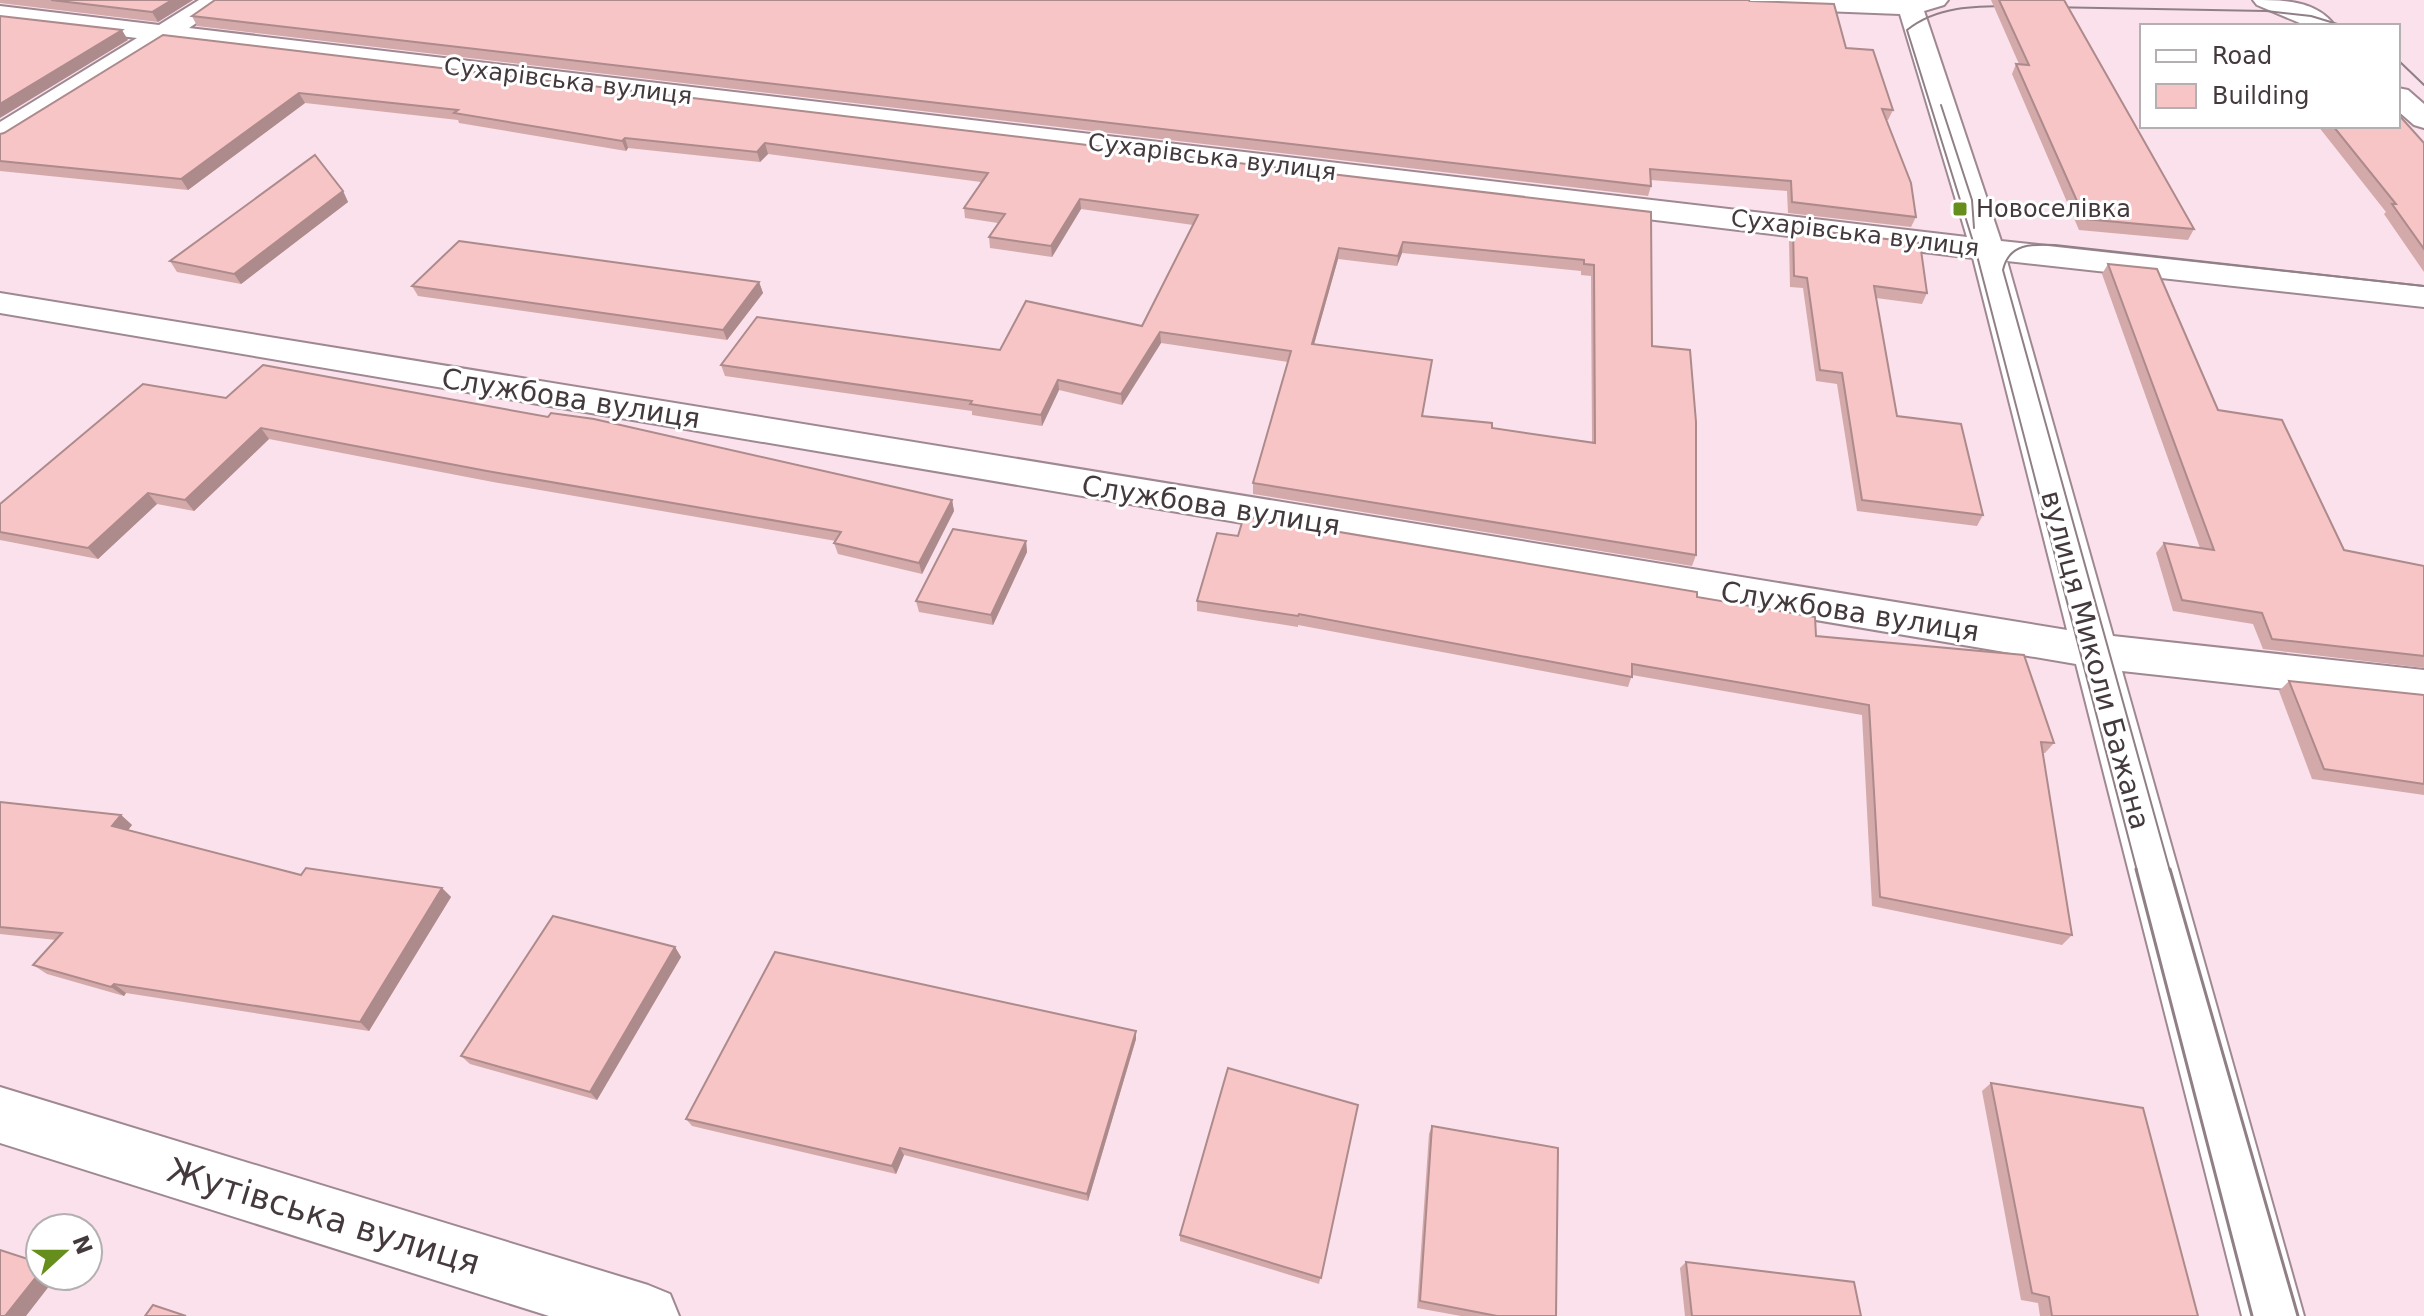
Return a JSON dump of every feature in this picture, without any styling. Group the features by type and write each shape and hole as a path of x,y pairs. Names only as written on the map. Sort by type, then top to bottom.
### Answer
{"street":[{"path":"0,135 217,0"},
{"path":"1747,0 1919,2"},
{"path":"2266,0 2311,16 2320,24"},
{"name":"вулиця Миколи Бажана","path":"1919,2 2273,1316"},
{"name":"Сухарівська вулиця","path":"0,14 1987,249 2424,297"},
{"path":"2400,98 2424,119"},
{"name":"Службова вулиця","path":"0,303 2093,650 2424,687"},
{"name":"Жутівська вулиця","path":"0,1115 648,1316"}],"building":[{"path":"51,0 172,0 152,12"},
{"path":"215,0 1748,0 1834,4 1846,48 1873,50 1893,110 1882,109 1911,183 1916,217 1792,202 1791,181 1650,169 1651,186 192,16"},
{"path":"1999,0 2064,0 2194,229 2085,219 2016,64 2029,65"},
{"path":"0,16 122,30 0,104"},
{"path":"163,35 1651,212 1652,346 1690,350 1696,422 1696,555 1253,483 1291,351 1160,332 1121,394 1058,380 1041,415 970,404 972,401 721,365 757,317 1000,350 1026,301 1142,326 1198,215 1080,199 1051,246 989,237 1005,214 964,208 988,173 765,143 757,152 625,138 622,141 454,113 458,110 299,93 181,179 0,161 0,134","holes":["1403,242 1584,260 1584,264 1594,265 1595,443 1492,428 1492,423 1422,416 1432,360 1312,344 1339,248 1398,256"]},
{"path":"2400,116 2424,143 2424,249 2392,204 2396,204 2335,128 2400,128"},
{"path":"315,155 343,191 234,274 170,261"},
{"path":"1793,228 1920,243 1927,293 1874,286 1897,416 1961,424 1983,515 1862,500 1842,373 1820,370 1807,278 1794,276"},
{"path":"459,241 759,282 723,330 412,286"},
{"path":"2108,264 2157,269 2218,410 2282,420 2344,550 2424,566 2424,656 2272,639 2262,613 2182,600 2164,543 2214,550"},
{"path":"263,365 548,417 551,413 594,419 952,500 919,563 834,543 841,532 487,471 261,428 185,500 148,493 88,548 0,532 0,504 143,384 226,398"},
{"path":"1244,516 1697,592 1697,597 1815,617 1816,636 2024,655 2054,743 2041,742 2072,935 1880,897 1869,705 1632,664 1632,677 1299,614 1197,601 1217,533 1238,536"},
{"path":"953,529 1026,541 991,615 916,601"},
{"path":"2289,681 2424,695 2424,784 2324,769"},
{"path":"0,802 121,815 112,826 301,875 306,868 442,888 360,1022 114,984 111,987 33,965 62,933 0,927"},
{"path":"553,916 675,947 590,1092 461,1056"},
{"path":"775,952 1136,1031 1087,1194 900,1148 892,1166 686,1119"},
{"path":"1228,1068 1358,1105 1321,1278 1180,1235"},
{"path":"1991,1083 2143,1108 2198,1316 2052,1316 2049,1297 2032,1293"},
{"path":"1432,1126 1558,1148 1556,1316 1497,1316 1420,1301"},
{"path":"0,1250 24,1258 24,1292 5,1316 0,1316"},
{"path":"1686,1262 1854,1282 1861,1316 1692,1316"},
{"path":"153,1305 186,1316 145,1316"}],"tram line":[{"path":"2017,6 1945,11 1907,30 1975,248 2137,871"},
{"path":"2045,7 2266,11 2311,16 2337,24"},
{"path":"2400,62 2424,85"},
{"path":"1941,105 1972,200 1974,228"},
{"path":"2170,871 2003,270 2006,261 2023,247 2055,245 2424,286"},
{"path":"2136,869 2252,1316"},
{"path":"2170,869 2298,1316"}],"place":[{"name":"Новоселівка","path":"1960,209"}]}
